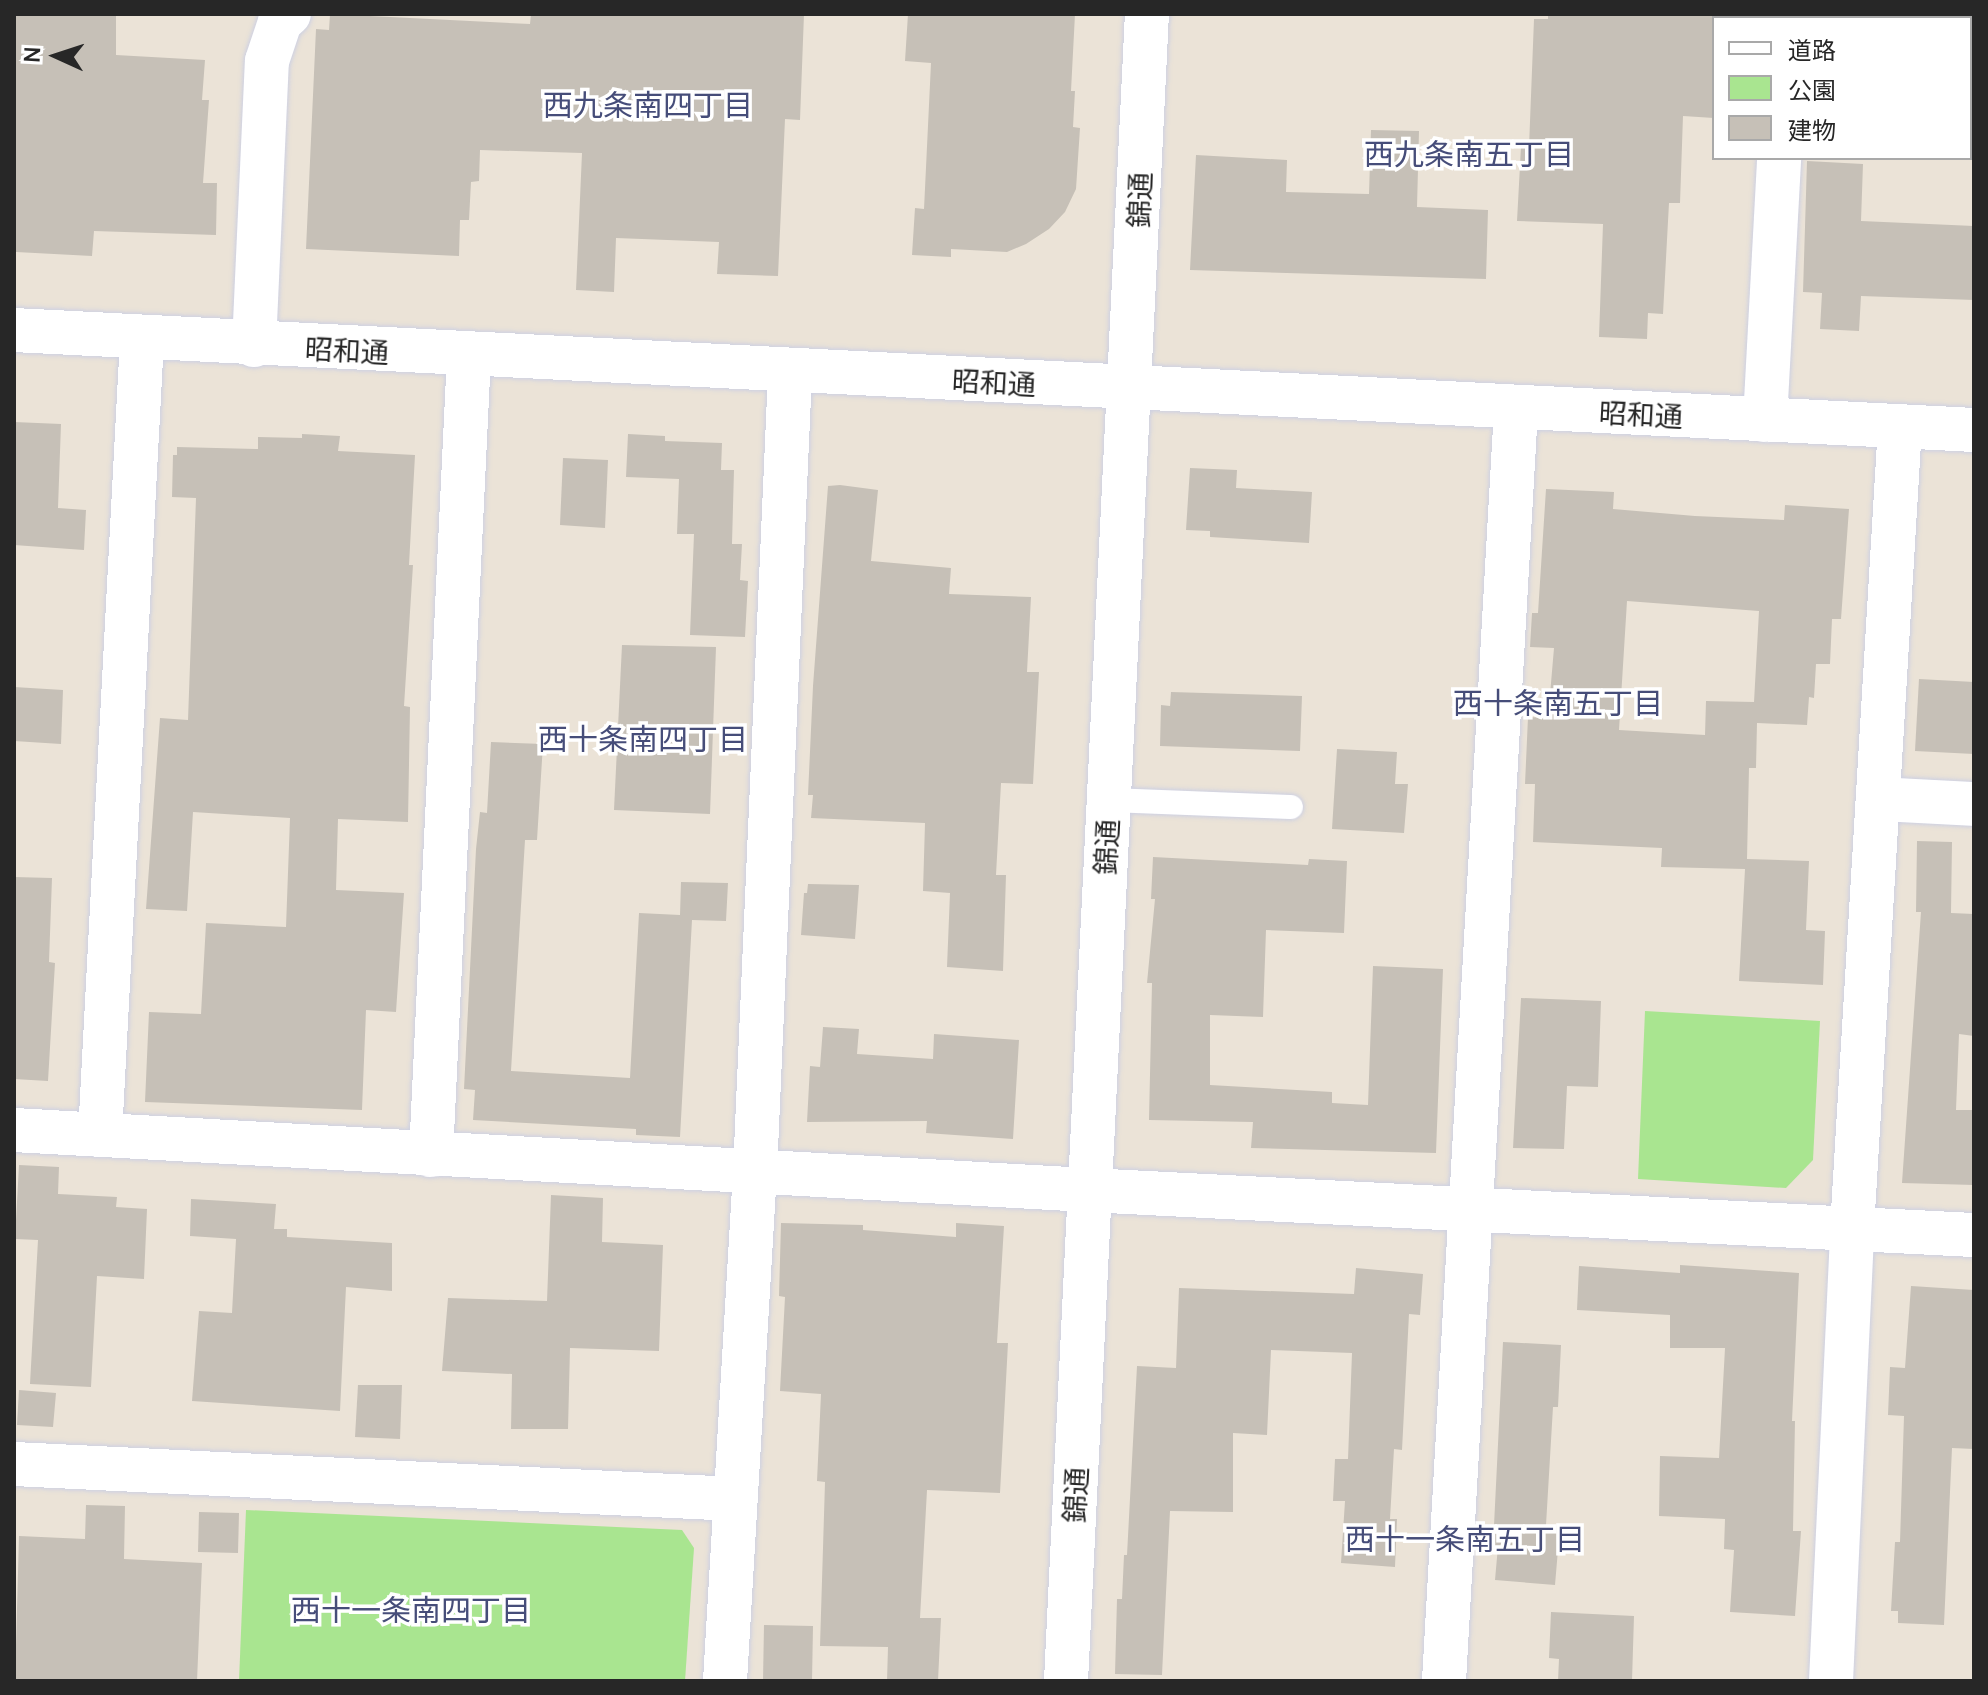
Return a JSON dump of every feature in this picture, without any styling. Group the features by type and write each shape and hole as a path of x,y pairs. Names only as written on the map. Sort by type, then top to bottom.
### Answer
{"street":[{"path":"254,345 267,61 280,22 289,14"},
{"name":"錦通","path":"1066,1681 1147,14"},
{"path":"1765,420 1779,160"},
{"name":"昭和通","path":"14,330 469,356 1974,430"},
{"path":"100,1135 142,339"},
{"path":"431,1155 469,356"},
{"path":"725,1681 755,1172 790,372"},
{"path":"1444,1681 1516,408"},
{"path":"1831,1681 1852,1229 1900,426"},
{"path":"1879,799 1974,804"},
{"path":"14,1130 431,1155 1974,1235"},
{"path":"14,1464 734,1499"}],"lane":[{"path":"1109,800 1291,807"}],"green space":[{"path":"1645,1011 1820,1021 1813,1160 1786,1188 1638,1179"},
{"path":"246,1510 682,1530 694,1548 685,1681 239,1681"}],"building":[{"path":"14,14 116,14 116,55 205,60 202,100 209,100 203,183 217,183 216,235 94,231 92,256 16,252"},
{"path":"330,14 530,24 531,14 804,14 800,120 785,119 778,276 717,274 719,242 616,238 614,292 576,290 582,153 480,150 479,181 471,182 469,220 460,220 459,256 306,249 316,29 329,30"},
{"path":"908,14 1075,14 1071,91 1075,91 1073,127 1080,128 1076,189 1065,212 1049,229 1026,244 1007,252 951,249 951,257 912,255 915,208 924,209 931,63 905,61"},
{"path":"1548,14 1714,14 1712,118 1683,116 1680,203 1669,203 1663,314 1648,313 1647,339 1599,337 1603,224 1517,221 1521,147 1529,147 1534,19 1548,19"},
{"path":"1371,130 1419,131 1417,207 1488,210 1486,279 1190,270 1196,155 1287,160 1286,192 1369,194"},
{"path":"1807,161 1863,164 1861,221 1974,226 1974,300 1861,296 1859,331 1820,329 1822,293 1803,292"},
{"path":"14,422 61,424 58,508 86,510 84,550 14,545"},
{"path":"302,434 340,436 338,451 415,455 409,565 413,565 404,706 410,707 408,822 338,819 336,890 404,893 396,1012 366,1010 362,1110 145,1102 149,1012 201,1014 206,923 286,927 290,818 193,812 187,911 146,909 160,718 188,720 196,498 172,497 173,455 177,455 177,447 258,449 258,437 302,438"},
{"path":"628,434 665,436 665,441 722,443 721,470 734,470 732,544 742,544 740,580 748,581 745,637 690,635 694,534 677,534 679,479 626,477"},
{"path":"563,458 608,460 605,528 560,525"},
{"path":"1190,468 1237,470 1236,488 1312,492 1309,543 1210,537 1210,531 1186,530"},
{"path":"828,486 878,490 871,561 951,568 949,594 1031,597 1027,672 1039,672 1033,784 1001,783 996,875 1006,875 1003,971 947,967 950,893 923,891 925,823 811,818 813,795 808,795 813,686"},
{"path":"1546,489 1614,492 1613,509 1695,516 1784,520 1785,505 1849,509 1841,619 1832,619 1830,664 1816,664 1814,698 1809,697 1807,725 1757,723 1756,768 1749,768 1747,859 1809,861 1806,930 1825,931 1823,985 1739,981 1745,869 1661,867 1662,848 1533,842 1535,784 1525,784 1528,717 1548,718 1554,648 1530,647 1532,613 1538,613","holes":["1627,601 1759,611 1754,702 1706,701 1705,735 1619,730"]},
{"path":"622,645 716,647 710,814 614,810"},
{"path":"1919,679 1974,682 1974,754 1915,751"},
{"path":"14,687 63,690 61,744 14,741"},
{"path":"1171,692 1302,696 1300,751 1160,746 1161,705 1170,706"},
{"path":"491,742 543,744 537,840 525,840 511,1071 630,1078 639,913 680,915 681,882 728,883 726,921 692,920 680,1137 636,1135 636,1129 473,1120 475,1090 464,1089 476,849 480,812 487,813"},
{"path":"1337,749 1397,752 1395,784 1408,784 1404,833 1332,829"},
{"path":"1917,841 1952,842 1951,913 1974,914 1974,1036 1959,1034 1956,1110 1974,1110 1974,1185 1902,1183 1921,912 1916,912"},
{"path":"1153,857 1308,865 1309,859 1347,861 1344,933 1266,930 1263,1017 1210,1015 1210,1085 1332,1092 1332,1103 1368,1105 1373,966 1443,969 1436,1153 1251,1148 1253,1122 1149,1120 1152,983 1147,983 1155,899 1151,899"},
{"path":"14,877 52,878 49,962 55,963 48,1081 14,1079"},
{"path":"808,884 859,885 855,939 801,935 804,893 807,893"},
{"path":"1521,998 1601,1001 1598,1087 1567,1086 1564,1149 1513,1148"},
{"path":"823,1027 859,1029 857,1054 933,1059 934,1034 1019,1040 1013,1139 926,1133 927,1121 807,1122 810,1066 820,1067"},
{"path":"19,1165 59,1167 58,1194 117,1197 116,1207 147,1209 144,1279 97,1276 91,1387 30,1384 38,1240 15,1239"},
{"path":"551,1195 603,1198 602,1242 663,1245 659,1351 570,1348 568,1429 511,1429 512,1374 442,1371 448,1298 547,1301"},
{"path":"191,1199 276,1204 274,1229 287,1229 287,1237 392,1243 392,1291 346,1287 340,1411 192,1401 199,1311 232,1313 236,1239 190,1236"},
{"path":"781,1223 863,1225 863,1230 956,1237 956,1223 1004,1226 997,1343 1008,1343 1000,1493 927,1490 920,1618 941,1618 938,1681 887,1681 888,1647 820,1646 825,1482 817,1481 821,1394 780,1391 785,1297 779,1296"},
{"path":"1680,1265 1799,1273 1792,1421 1795,1421 1793,1531 1801,1531 1795,1616 1730,1612 1734,1550 1724,1549 1725,1519 1659,1516 1660,1456 1719,1458 1725,1348 1670,1348 1670,1315 1577,1310 1579,1266 1680,1273"},
{"path":"1356,1268 1423,1274 1420,1315 1409,1314 1402,1450 1394,1449 1390,1519 1397,1519 1395,1567 1341,1563 1345,1501 1333,1501 1335,1459 1348,1459 1352,1353 1271,1350 1267,1435 1233,1433 1233,1512 1170,1511 1162,1675 1115,1674 1117,1599 1122,1599 1124,1555 1127,1555 1137,1366 1176,1368 1179,1288 1354,1294"},
{"path":"1911,1286 1974,1290 1974,1449 1952,1448 1944,1625 1898,1623 1898,1611 1891,1611 1895,1542 1900,1542 1904,1416 1888,1415 1890,1367 1905,1368"},
{"path":"1503,1342 1561,1345 1558,1407 1553,1407 1546,1525 1560,1526 1555,1585 1495,1580 1498,1546 1493,1546"},
{"path":"358,1385 402,1385 400,1439 355,1437"},
{"path":"19,1390 56,1393 53,1427 17,1425"},
{"path":"86,1505 125,1506 124,1559 202,1563 197,1681 15,1681 19,1536 85,1539"},
{"path":"199,1512 239,1513 238,1553 198,1552"},
{"path":"1551,1612 1634,1616 1632,1681 1558,1681 1559,1659 1549,1658"},
{"path":"764,1625 813,1626 812,1681 763,1681"}],"district":[{"name":"西九条南四丁目","path":"648,105"},
{"name":"西九条南五丁目","path":"1469,154"},
{"name":"西十条南五丁目","path":"1558,703"},
{"name":"西十条南四丁目","path":"643,739"},
{"name":"西十一条南五丁目","path":"1465,1539"},
{"name":"西十一条南四丁目","path":"411,1610"}]}
